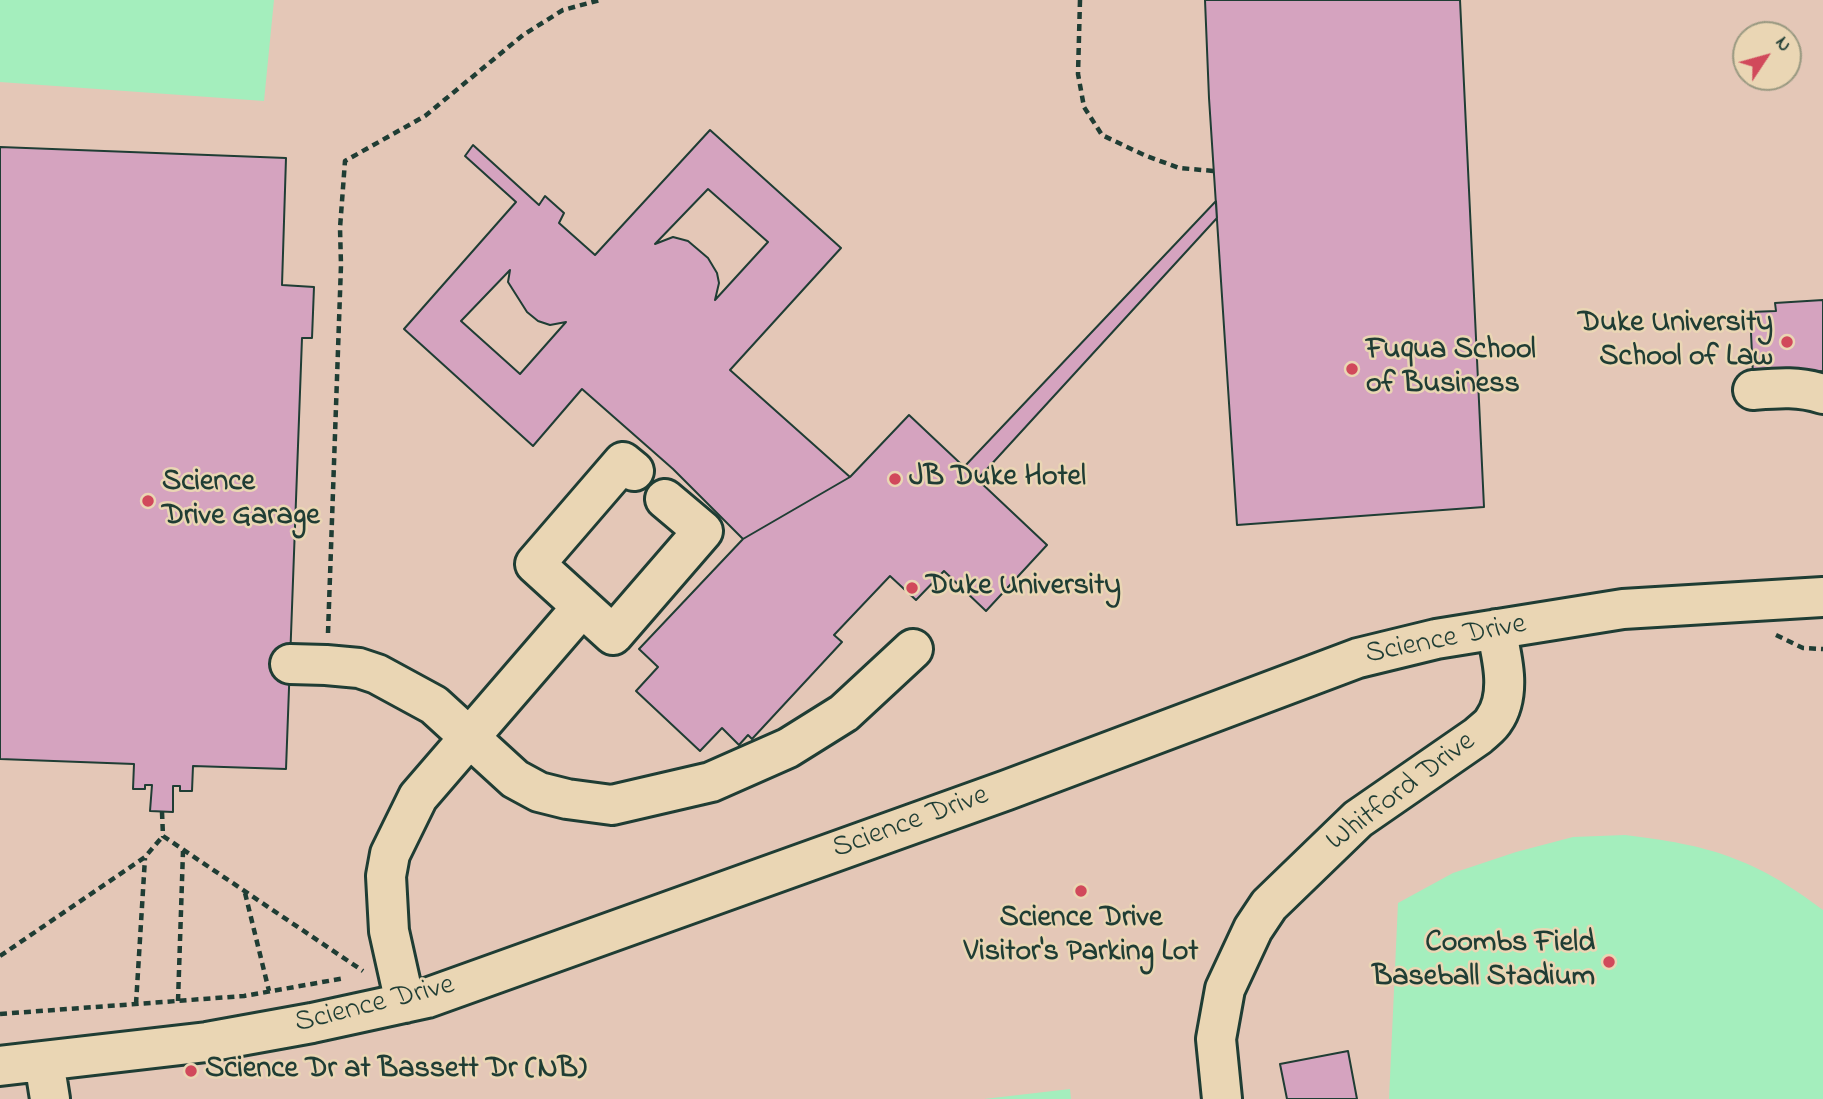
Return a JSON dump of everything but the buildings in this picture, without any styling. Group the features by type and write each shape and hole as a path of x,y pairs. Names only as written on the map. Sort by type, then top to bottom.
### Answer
{"street":[{"path":"1753,390 1792,387 1807,388 1823,394"},
{"path":"634,471 623,461 535,564 613,635 703,531 665,499"},
{"name":"Science Drive","path":"0,1066 206,1042 427,998 1007,790 1359,657 1436,639 1623,609 1823,597"},
{"path":"405,1003 389,931 386,876 390,854 418,797 582,607"},
{"name":"Whitford Drive","path":"1222,1099 1216,1039 1225,989 1253,929 1269,905 1358,820 1478,736 1494,721 1503,701 1503,660 1496,629"},
{"path":"290,664 359,668 377,674 434,705 516,779 539,792 612,805 711,782 788,748 844,713 912,649"},
{"path":"44,1061 50,1099"}],"path":[{"path":"327,641 340,228 345,161 425,116 523,35 564,10 600,0"},
{"path":"1080,0 1078,74 1084,107 1102,135 1144,156 1180,168 1214,172"},
{"path":"0,956 145,857 163,836 162,812"},
{"path":"0,1014 244,996 370,974 163,836"},
{"path":"178,1001 183,850"},
{"path":"136,1004 145,857"},
{"path":"245,892 269,991"}],"shaded area":[{"name":"Duke University","path":"0,0 1823,0 1823,1099 0,1099"}],"green space":[{"path":"0,0 274,0 264,101 0,82"},
{"name":"Coombs Field Baseball Stadium","path":"1625,835 1706,849 1730,857 1775,878 1823,910 1823,1099 1389,1099 1398,903 1453,873 1516,852 1573,837"},
{"path":"1070,1089 1071,1099 984,1099"}],"place":[{"name":"Duke University School of Law","path":"1787,342"},
{"name":"Fuqua School of Business","path":"1352,369"},
{"name":"JB Duke Hotel","path":"895,479"},
{"name":"Science Drive Garage","path":"148,501"},
{"name":"Duke University","path":"912,588"},
{"name":"Science Drive Visitor's Parking Lot","path":"1081,891"},
{"name":"Coombs Field Baseball Stadium","path":"1609,962"},
{"name":"Science Dr at Bassett Dr (NB)","path":"191,1071"}]}
